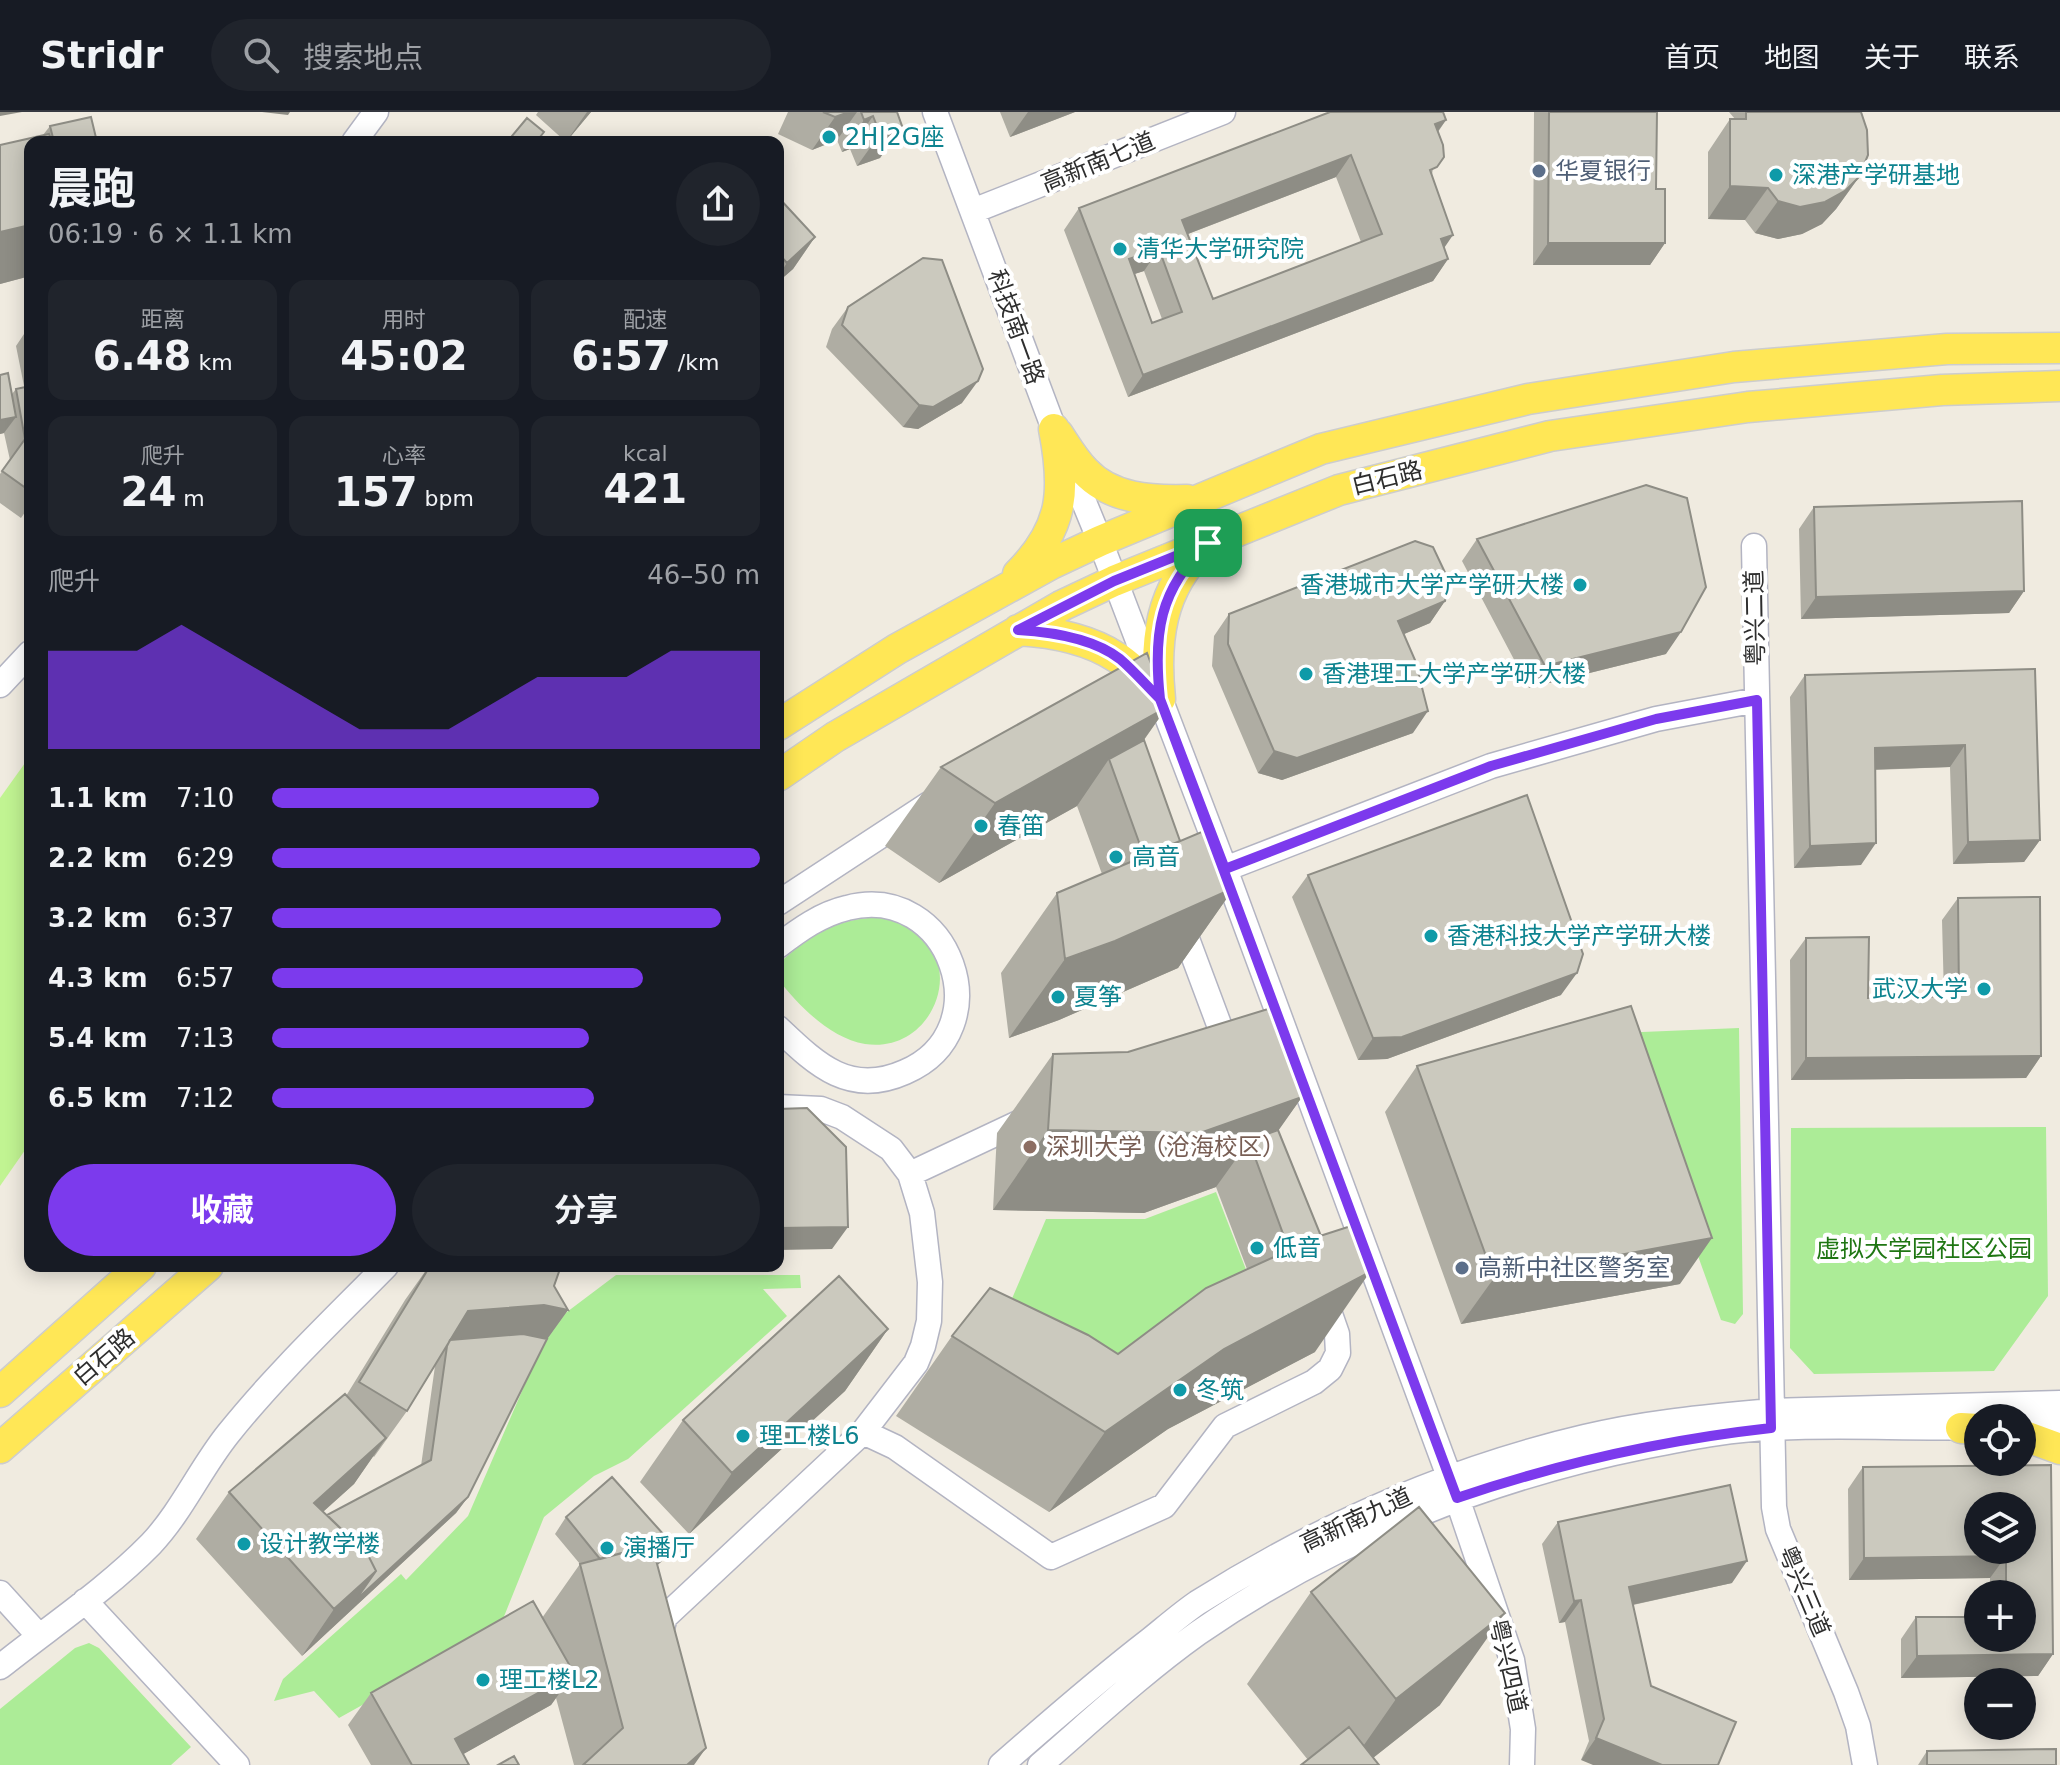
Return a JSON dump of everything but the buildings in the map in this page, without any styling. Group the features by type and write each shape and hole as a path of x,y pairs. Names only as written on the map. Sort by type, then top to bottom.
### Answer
{"main road":[{"name":"白石路","path":"784,721 897,649 1003,590 1100,541 1321,449 1528,399 1734,367 1947,349 2060,348"},
{"name":"白石路","path":"784,772 835,737 1018,630 1114,581 1339,490 1550,436 1748,407 1942,390 2060,386"},
{"path":"1054,429 1083,470 1100,484 1137,498 1199,500"},
{"path":"1003,590 1031,561 1053,527 1061,464 1054,429"},
{"path":"1160,699 1157,644 1165,603 1188,562 1208,543"},
{"path":"1018,630 1069,637 1098,647 1118,658 1160,699"},
{"name":"白石路","path":"0,1392 134,1272"},
{"name":"白石路","path":"0,1448 201,1272"},
{"path":"2036,1440 2060,1449"}],"street":[{"path":"358,136 376,112"},
{"name":"科技南一路","path":"935,112 1278,1012"},
{"name":"高新南七道","path":"973,211 1223,112"},
{"name":"粤兴二道","path":"1754,546 1771,1419"},
{"path":"0,685 24,659"},
{"path":"1225,869 1491,766 1656,719 1757,700"},
{"path":"784,899 950,790"},
{"path":"1173,900 1215,1038 1240,1079"},
{"path":"784,942 807,925 836,911 864,905 896,909 912,916 936,935 951,958 958,989 953,1020 938,1048 913,1069 894,1077 872,1081 832,1073 784,1034"},
{"path":"1215,1038 1278,1012"},
{"name":"粤兴四道","path":"1278,1012 1453,1488 1512,1660 1523,1729 1522,1765"},
{"path":"659,1663 656,1647 665,1617 863,1432 916,1363 929,1321 930,1282 922,1213 910,1174 891,1149 842,1117 821,1109 784,1107"},
{"path":"910,1174 1051,1109"},
{"path":"863,1432 895,1447 1051,1557 1164,1506 1225,1426 1314,1382 1330,1369 1338,1353 1337,1334 1314,1269"},
{"path":"0,1667 85,1601 152,1543 248,1408 380,1272"},
{"name":"高新南九道","path":"1040,1765 1131,1685 1237,1608 1507,1457 1587,1436 1674,1421 1771,1419 2060,1403"},
{"name":"高新南九道","path":"1771,1419 1964,1428"},
{"name":"粤兴三道","path":"1771,1419 1774,1507 1778,1529 1846,1692 1858,1726 1865,1765"},
{"path":"2036,1426 2060,1425"},
{"name":"高新南九道","path":"1001,1765 1068,1706 1195,1604 1264,1563 1350,1520 1453,1488"},
{"path":"0,1593 39,1636"},
{"path":"85,1601 237,1765"}],"green space":[{"path":"24,764 24,1152 0,1186 0,798"},
{"path":"885,917 914,928 930,945 938,964 940,985 934,1005 924,1022 908,1036 888,1044 865,1044 840,1035 806,1010 784,986 784,959 803,943 839,924"},
{"path":"1739,1028 1743,1314 1735,1324 1721,1320 1618,1033"},
{"name":"虚拟大学园社区公园","path":"2046,1127 2048,1296 1994,1371 1814,1374 1790,1348 1791,1128"},
{"path":"1216,1192 1264,1316 1150,1367 1002,1322 1046,1219 1145,1219"},
{"path":"616,1275 800,1275 801,1288 763,1289 787,1316 628,1459 594,1476 544,1517 499,1629 339,1718 314,1691 274,1701 283,1679 401,1574 406,1580 468,1516 551,1324"},
{"path":"89,1643 99,1648 191,1747 171,1765 0,1765 0,1709 75,1648"}],"place":[{"name":"2H|2G座","path":"829,137"},
{"name":"华夏银行","path":"1539,171"},
{"name":"深港产学研基地","path":"1776,175"},
{"name":"清华大学研究院","path":"1120,249"},
{"name":"香港城市大学产学研大楼","path":"1580,585"},
{"name":"香港理工大学产学研大楼","path":"1306,674"},
{"name":"春笛","path":"981,826"},
{"name":"高音","path":"1116,857"},
{"name":"香港科技大学产学研大楼","path":"1431,936"},
{"name":"武汉大学","path":"1984,989"},
{"name":"夏筝","path":"1058,997"},
{"name":"深圳大学（沧海校区）","path":"1030,1147"},
{"name":"低音","path":"1257,1248"},
{"name":"高新中社区警务室","path":"1462,1268"},
{"name":"冬筑","path":"1180,1390"},
{"name":"理工楼L6","path":"743,1436"},
{"name":"设计教学楼","path":"244,1544"},
{"name":"演播厅","path":"607,1548"},
{"name":"理工楼L2","path":"483,1680"}],"route":[{"path":"1208,543 1114,581 1018,630 1069,637 1098,647 1118,658 1160,699 1457,1498 1594,1457 1675,1441 1771,1428 1757,700 1656,719 1491,766 1225,869 1160,699 1157,670 1157,644 1165,603 1188,562 1208,543"}]}
